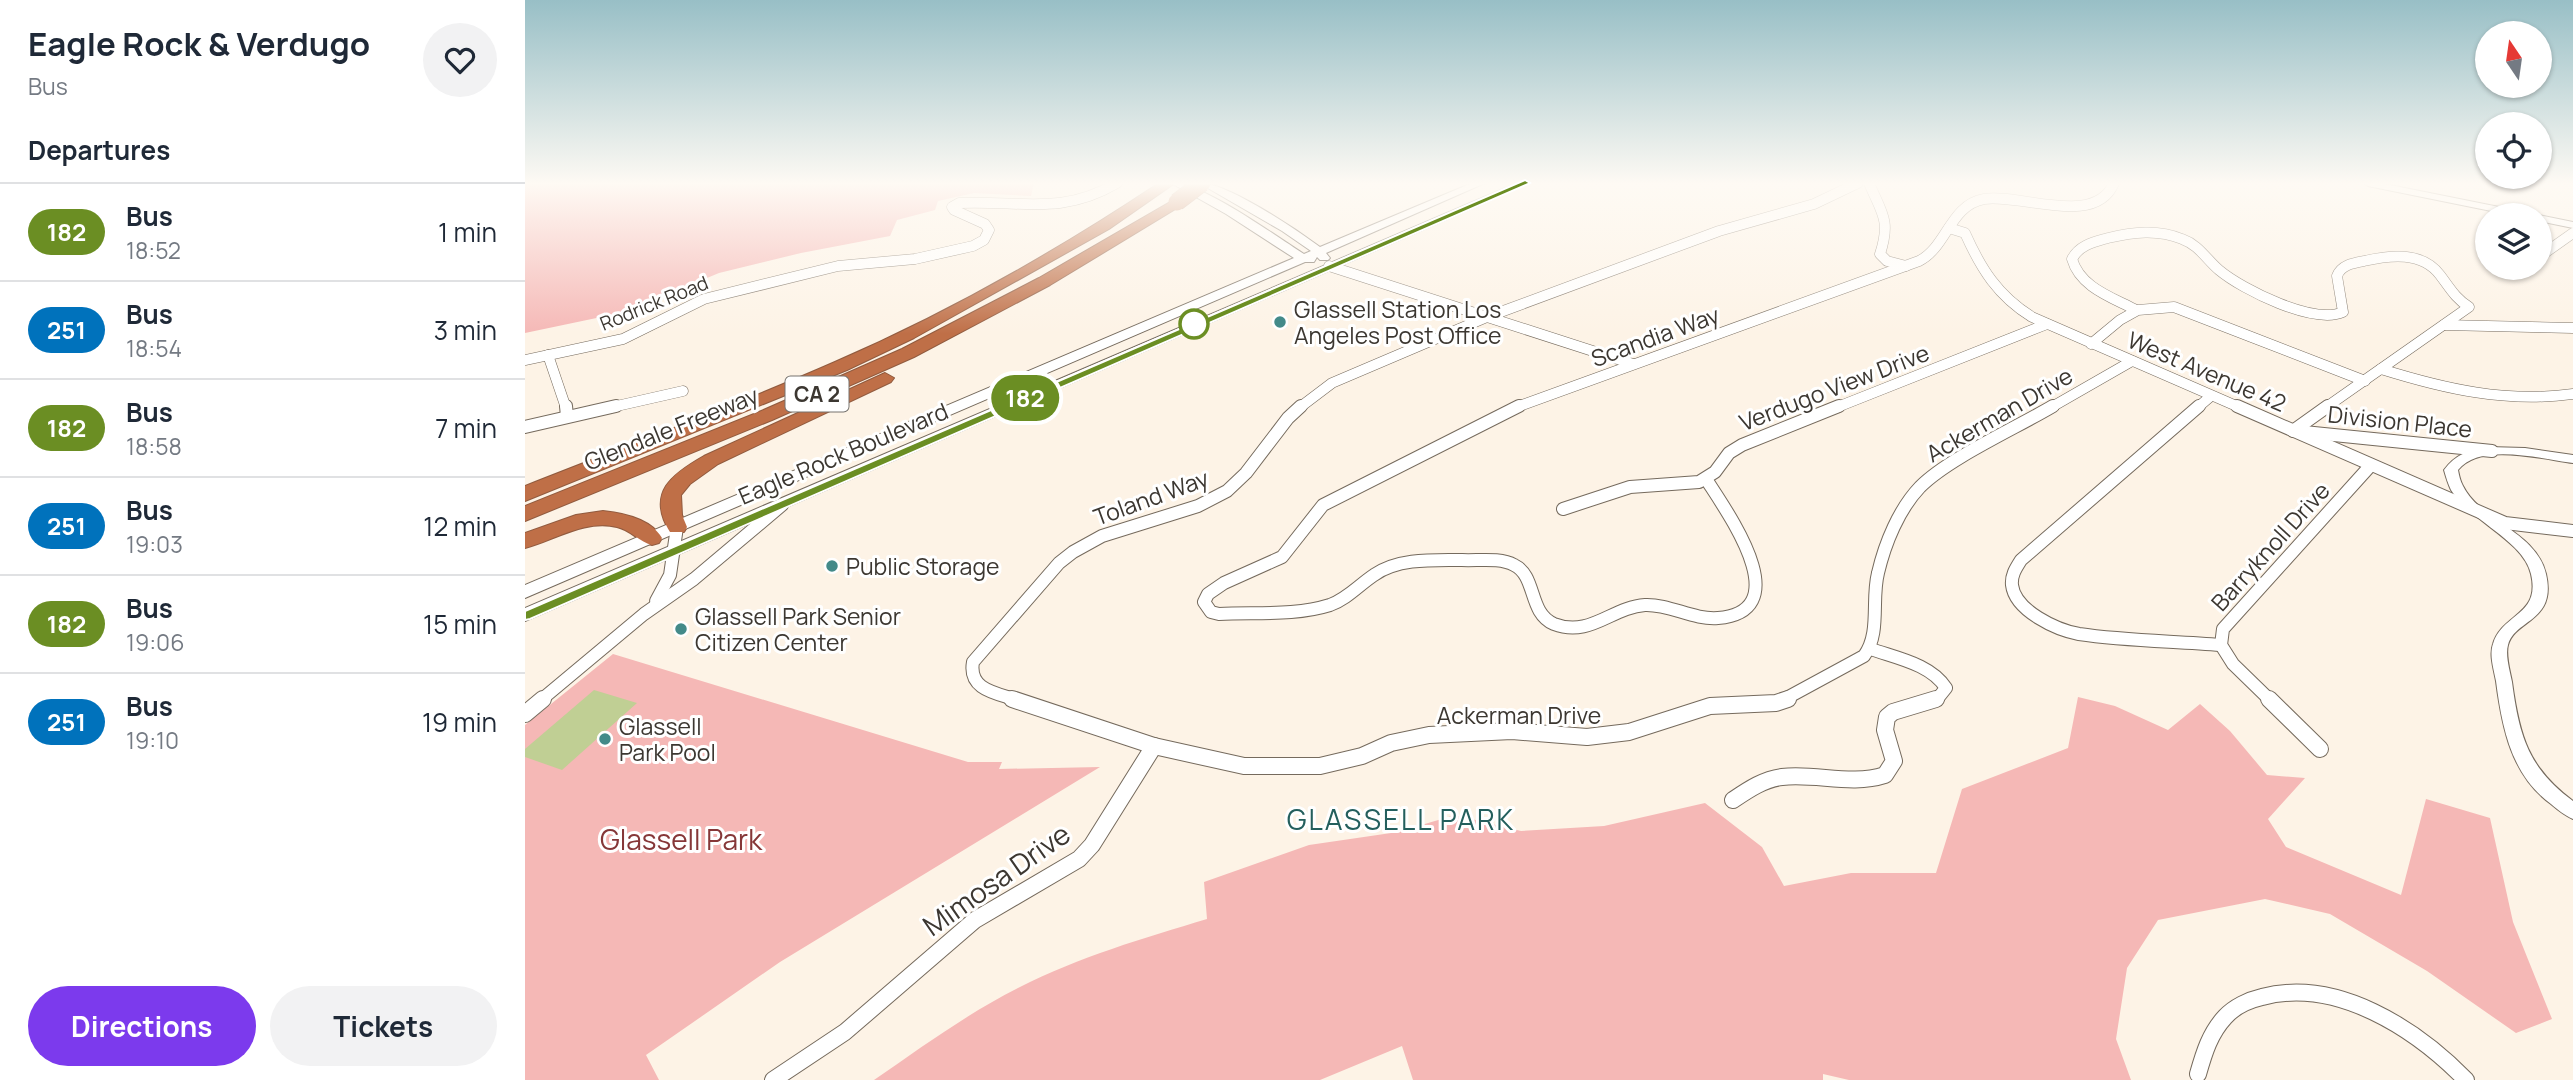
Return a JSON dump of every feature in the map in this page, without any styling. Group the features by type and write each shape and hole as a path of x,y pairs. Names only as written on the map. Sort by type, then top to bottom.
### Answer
{"highway":[{"name":"Glendale Freeway","path":"525,494 841,366 908,334 1091,233"},
{"name":"Glendale Freeway","path":"525,514 796,403 908,353 1099,252 1128,233"},
{"path":"677,527 669,508 672,492 690,472 917,363 1031,303 1084,271 1099,252"},
{"path":"525,541 571,524 604,519 631,524 652,538"}],"main road":[{"path":"1261,233 1302,258 1329,266"},
{"path":"1289,233 1319,251 1329,266"},
{"name":"Eagle Rock Boulevard","path":"525,592 1361,233"},
{"name":"Eagle Rock Boulevard","path":"525,615 1407,233"},
{"path":"1148,344 1148,335 1179,321 1181,318 1177,312"}],"street":[{"name":"Rodrick Road","path":"525,360 624,339 704,299 838,265 915,259 973,246 983,240 987,233"},
{"name":"Toland Way","path":"1154,746 983,690 972,676 975,657 1059,563 1073,552 1103,536 1214,499 1240,481 1288,418 1314,394 1349,374 1487,317 1713,233"},
{"path":"1887,233 1880,254 1892,264 1907,266"},
{"name":"Scandia Way","path":"1706,479 1746,545 1755,568 1755,596 1744,611 1733,616 1697,617 1645,605 1590,627 1568,628 1556,625 1538,612 1525,573 1512,563 1502,561 1399,564 1376,573 1344,599 1318,608 1219,614 1211,612 1204,601 1206,595 1218,586 1282,558 1291,549 1313,513 1477,423 1907,266 1929,256 1945,233"},
{"name":"West Avenue 42","path":"1965,233 1983,273 1995,291 2018,309 2047,324 2505,523 2573,531"},
{"path":"2128,233 2086,245 2074,253 2072,265 2081,278 2134,309"},
{"path":"2152,233 2173,235 2201,248 2216,268 2232,279 2305,313 2329,318 2343,312 2337,276 2341,268 2386,256 2403,256 2422,261 2435,269 2451,296 2469,307 2293,431"},
{"path":"2552,248 2572,233"},
{"path":"1329,266 1633,364"},
{"path":"2091,344 2134,309 2153,306 2185,310 2365,381"},
{"name":"Verdugo View Drive","path":"1706,479 1735,448 2047,324"},
{"path":"2444,325 2573,328"},
{"path":"548,355 551,371 567,401 568,416"},
{"name":"Ackerman Drive","path":"1154,746 1244,766 1320,766 1362,756 1401,740 1429,735 1511,731 1608,737 1710,706 1776,703 1807,689 1864,656 1871,649 1874,640 1874,594 1877,575 1909,502 1918,490 1942,470 2132,361"},
{"path":"2381,369 2438,386 2491,396 2537,398 2573,394"},
{"path":"525,427 683,391"},
{"path":"2211,396 2015,566 2012,586 2024,606 2048,624 2078,634 2221,645"},
{"name":"Division Place","path":"2293,431 2503,452"},
{"path":"2573,459 2503,452 2467,454 2454,463 2451,470 2455,487 2527,554 2540,581 2538,604 2531,615 2507,630 2498,648 2514,744 2533,777 2573,811"},
{"name":"Barryknoll Drive","path":"2320,749 2233,664 2221,645 2223,629 2371,465"},
{"path":"1563,509 1615,490 1688,484 1706,479"},
{"path":"525,714 644,614 694,579 785,502"},
{"path":"644,614 663,593 670,580 677,527"},
{"path":"652,538 674,550"},
{"path":"1733,800 1751,788 1783,777 1872,780 1889,773 1894,765 1895,755 1884,732 1887,717 1893,712 1938,698 1946,688 1944,682 1933,673 1871,649"},
{"name":"Mimosa Drive","path":"773,1080 845,1032 975,920 1080,859 1092,845 1154,746"},
{"path":"2198,1074 2206,1041 2224,1016 2243,1002 2284,993 2311,993 2366,1009 2424,1042 2466,1080"}],"green space":[{"path":"525,233 891,233 890,236 801,253 719,273 625,312 525,333"},
{"name":"Glassell Park","path":"613,654 968,762 1002,762 999,769 1100,767 780,962 646,1055 659,1080 525,1080 525,725"},
{"path":"2078,697 2115,706 2168,730 2200,704 2230,731 2267,775 2305,778 2268,819 2286,847 2401,895 2426,799 2490,818 2513,922 2552,1019 2516,1033 2427,971 2330,914 2265,899 2158,920 2127,968 2116,1039 2131,1080 1849,1080 1823,1074 1823,1080 1413,1080 1402,1046 1320,1080 874,1080 964,1019 1042,976 1088,957 1207,919 1204,882 1309,845 1398,832 1455,815 1521,831 1604,826 1705,803 1762,847 1784,886 1851,873 1936,873 1962,789 2068,748"}],"shaded area":[{"path":"594,690 637,703 562,770 525,757 525,749"}],"bus line":[{"name":"182","path":"525,615 1407,233"}],"place":[{"name":"Glassell Station Los Angeles Post Office","path":"1280,322"},
{"name":"Public Storage","path":"832,566"},
{"name":"Glassell Park Senior Citizen Center","path":"681,629"},
{"name":"Glassell Park Pool","path":"605,739"}],"district":[{"name":"GLASSELL PARK","path":"1401,819"}]}
